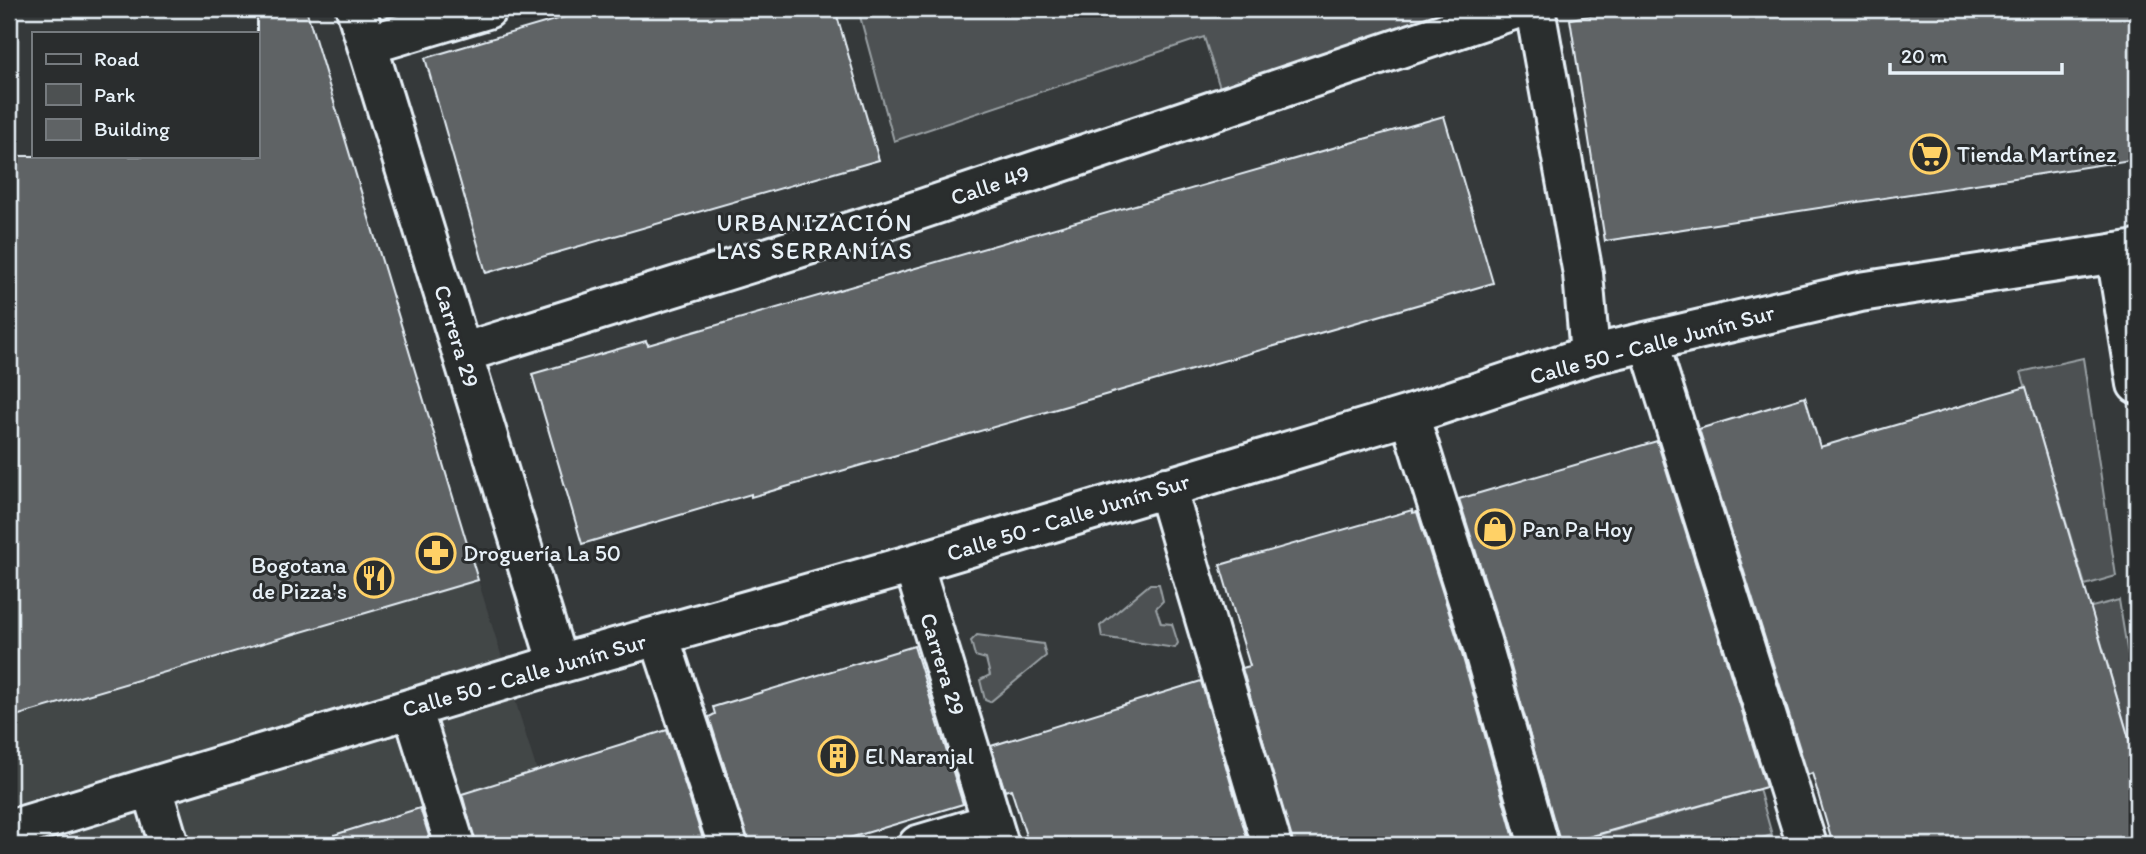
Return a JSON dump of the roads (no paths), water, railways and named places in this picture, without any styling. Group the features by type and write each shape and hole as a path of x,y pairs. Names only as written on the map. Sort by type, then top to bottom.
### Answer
{"street":[{"name":"Carrera 29","path":"356,9 558,664"},
{"path":"367,45 487,9"},
{"name":"Calle 49","path":"462,354 901,216 1516,9"},
{"path":"1535,9 1583,274 1590,355"},
{"path":"2127,251 2137,384"},
{"name":"Calle 50 - Calle Junín Sur","path":"9,830 558,664 913,564 1409,415 1590,355 1860,292 2127,251"},
{"path":"1649,343 1807,845"},
{"path":"1409,415 1481,642 1539,845"},
{"path":"1166,488 1272,845"},
{"name":"Carrera 29","path":"913,564 995,834"},
{"path":"659,636 728,845"},
{"path":"412,708 455,845"},
{"path":"152,788 169,845"},
{"path":"918,845 995,834"}],"place":[{"name":"Tienda Martínez","path":"1930,154"},
{"name":"Pan Pa Hoy","path":"1495,529"},
{"name":"Droguería La 50","path":"436,553"},
{"name":"Bogotana de Pizza's","path":"374,578"},
{"name":"El Naranjal","path":"838,756"}],"district":[{"name":"URBANIZACIÓN LAS SERRANÍAS","path":"815,236"}]}
